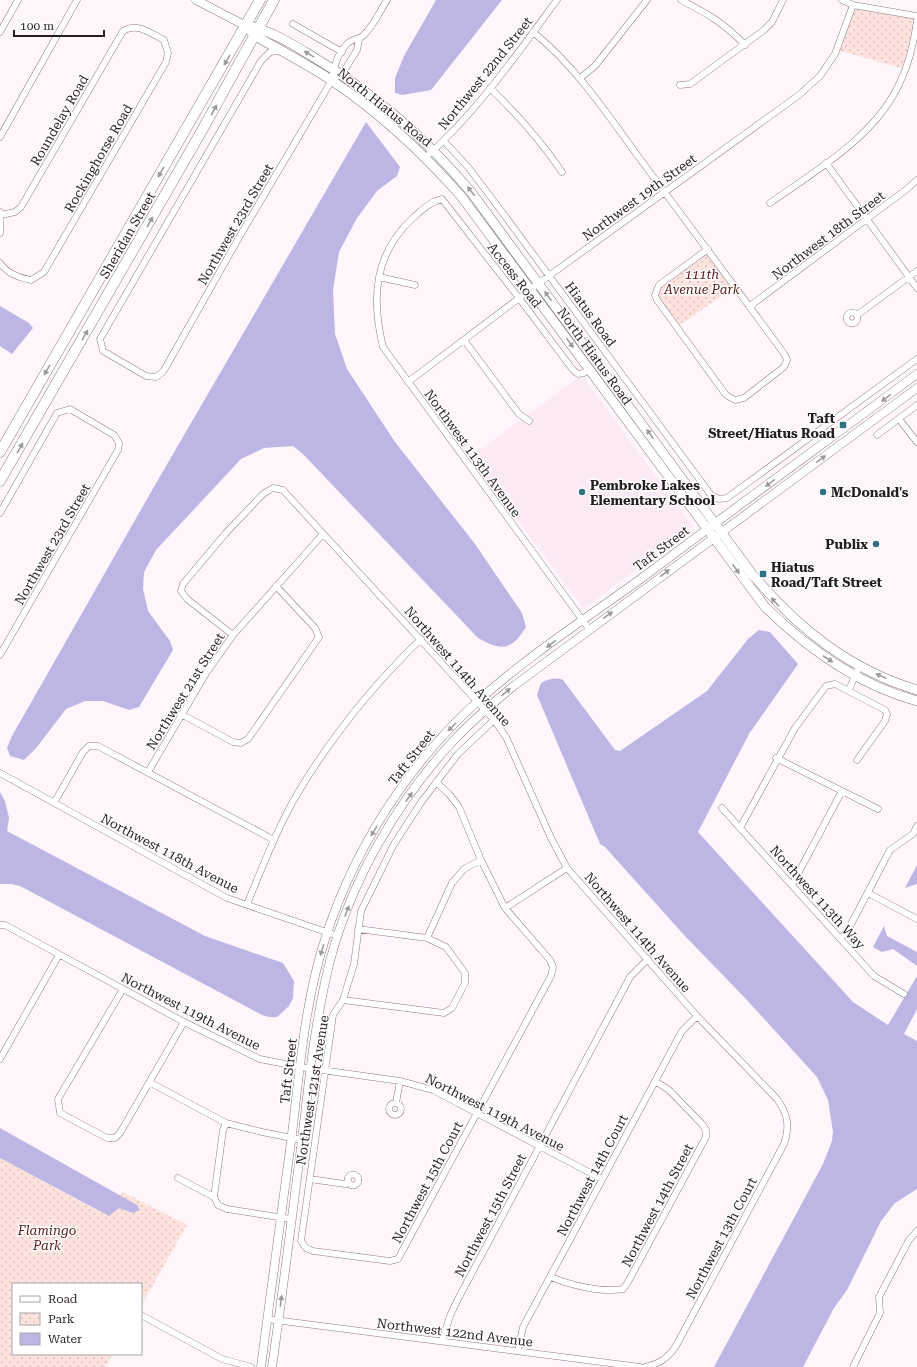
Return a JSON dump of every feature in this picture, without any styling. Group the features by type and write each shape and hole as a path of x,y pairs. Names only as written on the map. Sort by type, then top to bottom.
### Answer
{"main road":[{"name":"Sheridan Street","path":"0,452 260,0"},
{"name":"Sheridan Street","path":"0,481 200,134 274,0"},
{"name":"North Hiatus Road","path":"246,26 257,32 280,51 332,80 395,128 426,157 460,196 765,607 793,634 856,677 900,697 917,701"},
{"name":"North Hiatus Road","path":"257,32 287,41 333,68 373,96 434,150 471,192 722,531 752,574 776,603 801,627 830,649 859,666 917,690"},
{"path":"664,472 673,466"}],"street":[{"path":"0,32 18,0"},
{"path":"0,137 77,0"},
{"name":"North Hiatus Road","path":"196,0 246,26"},
{"name":"Northwest 22nd Street","path":"426,157 444,141 490,88 557,0"},
{"path":"580,78 595,66 647,0"},
{"path":"681,0 712,16 728,28 745,45"},
{"path":"680,85 690,84 764,30 772,22 783,0"},
{"path":"842,0 854,5 917,16"},
{"path":"332,80 333,68 342,52 348,43 359,39 366,33 384,1"},
{"name":"Northwest 19th Street","path":"408,382 539,283 799,95 820,76 835,54 854,5"},
{"path":"770,203 826,163 859,137 881,114 901,80 912,48 917,21"},
{"path":"293,24 342,52"},
{"name":"Rockinghorse Road","path":"0,263 8,271 20,278 31,280 44,272 166,62 168,53 164,40 137,26 129,27"},
{"name":"Roundelay Road","path":"0,213 15,212 21,207 123,31 129,27"},
{"path":"533,32 550,46 580,78 708,249 785,355 787,360 784,367 744,398 735,400 726,395 656,300 655,295 659,285 708,249"},
{"path":"332,80 342,74 357,50 359,39"},
{"name":"Northwest 23rd Street","path":"280,51 270,52 261,61 100,339 100,345 103,351 146,376 156,377 163,372 241,234 332,80"},
{"path":"490,88 514,111 546,148 562,172"},
{"name":"Hiatus Road","path":"444,141 468,167 711,495 719,499 726,498 917,359"},
{"path":"826,163 917,288"},
{"name":"Northwest 18th Street","path":"750,306 868,219 917,180"},
{"name":"Access Road","path":"379,277 382,264 392,242 403,228 432,202 442,199 573,370 578,374 584,373 589,369"},
{"path":"0,213 0,232"},
{"path":"857,315 917,271"},
{"path":"379,277 415,285"},
{"name":"Northwest 113th Avenue","path":"379,277 376,295 377,323 383,347 589,629"},
{"path":"464,340 519,414 529,421"},
{"name":"Taft Street","path":"261,1367 310,996 327,932 357,862 388,808 412,773 446,733 478,701 582,620 716,524 917,374"},
{"name":"Taft Street","path":"272,1367 310,1068 321,998 338,936 351,901 367,867 396,814 421,780 453,741 485,710 515,685 917,388"},
{"path":"877,435 917,405"},
{"name":"Northwest 23rd Street","path":"0,513 57,413 70,409 114,435 118,443 118,450 0,654"},
{"path":"899,419 917,442"},
{"path":"841,431 847,439"},
{"path":"790,469 796,478"},
{"name":"Northwest 114th Avenue","path":"233,635 187,600 181,592 183,584 225,534 263,494 274,488 283,490 494,720 506,737 551,838 567,868 697,1016 777,1099 786,1111 788,1124"},
{"name":"Northwest 21st Street","path":"148,772 181,714 233,635 324,534"},
{"path":"181,714 233,742 241,743 248,739 319,637 315,628 276,586"},
{"path":"620,593 627,602"},
{"path":"247,904 274,840 299,792 343,726 397,662 421,639"},
{"path":"849,690 856,677 859,666"},
{"path":"740,828 776,758 795,728 826,686 835,684 849,690 879,706 885,710 887,714 885,721 857,760"},
{"name":"Northwest 121st Avenue","path":"398,1259 390,1261 313,1251 306,1248 301,1241 324,1070 333,1015 343,1000 354,964 361,911 394,844 436,782 458,754 494,720"},
{"path":"54,803 82,752 89,746 98,746 274,840"},
{"path":"776,758 878,809"},
{"name":"Northwest 118th Avenue","path":"0,773 227,898 338,936"},
{"path":"436,782 449,794 458,807 481,860 505,908 567,868"},
{"path":"792,885 842,791"},
{"path":"388,808 396,814"},
{"name":"Northwest 113th Way","path":"722,808 874,976 904,994"},
{"path":"840,938 847,932 890,850 913,834 917,826"},
{"path":"427,938 452,883 464,869 481,860"},
{"path":"868,893 917,919"},
{"name":"Northwest 15th Court","path":"398,1259 551,976 553,967 550,960 505,908"},
{"name":"Northwest 119th Avenue","path":"0,925 5,925 184,1022 260,1059 300,1067 400,1081 433,1090 602,1179"},
{"path":"343,1000 444,1013 452,1008 465,982 465,973 446,947 427,938 358,929"},
{"path":"0,1060 60,955"},
{"name":"Northwest 15th Street","path":"442,1341 450,1316 458,1299 630,977 648,959"},
{"path":"122,989 58,1099 60,1113 106,1138 115,1138 120,1134 151,1083 184,1022"},
{"name":"Northwest 14th Court","path":"518,1350 523,1327 602,1179 682,1031 697,1016"},
{"path":"396,1103 400,1081"},
{"name":"Northwest 14th Street","path":"551,1277 568,1284 615,1290 623,1289 706,1136 706,1130 669,1090 655,1081"},
{"path":"151,1083 226,1123 302,1140"},
{"path":"226,1123 223,1130 214,1197 218,1205 227,1208 291,1219"},
{"name":"Northwest 13th Court","path":"644,1367 656,1365 664,1360 676,1346 784,1144 788,1124"},
{"path":"178,1178 214,1197"},
{"path":"310,1179 345,1184 349,1183"},
{"path":"853,1367 880,1313 879,1297 909,1240 917,1231"},
{"path":"142,1315 222,1359 251,1367"},
{"name":"Northwest 122nd Avenue","path":"267,1319 518,1350 640,1367"}],"shaded area":[{"name":"Pembroke Lakes Elementary School","path":"579,377 584,378 693,527 584,609 470,457"}],"green space":[{"path":"853,5 917,16 905,69 837,50"},
{"name":"111th Avenue Park","path":"708,249 735,286 676,328 657,300 659,285"},
{"name":"Flamingo Park","path":"0,1158 106,1215 123,1192 187,1225 142,1304 142,1283 12,1283 12,1355 112,1355 105,1367 0,1367"}],"water":[{"path":"436,0 502,0 431,90 402,95 395,93 395,78 404,56"},
{"path":"366,122 400,167 397,176 377,191 357,218 339,252 333,290 335,334 347,369 395,442 475,544 522,613 526,627 516,641 505,646 500,647 478,638 303,454 293,446 264,448 241,459 156,550 144,572 143,589 148,611 170,641 173,650 139,707 129,710 103,701 85,701 66,709 37,747 24,760 10,756 7,748 12,736 155,485"},
{"path":"0,306 29,323 33,328 12,354 0,346"},
{"path":"759,630 770,632 798,664 749,734 698,832 853,1002 888,1025 917,976 917,1009 904,1034 917,1041 917,1189 895,1203 881,1221 847,1290 834,1308 803,1367 714,1367 823,1164 832,1141 833,1132 828,1100 817,1077 746,999 684,935 605,847 600,844 537,695 541,683 546,680 563,680 615,750 620,751 707,691 748,639"},
{"path":"0,792 5,801 9,818 7,831 205,936 283,963 294,981 293,998 289,1006 277,1017 262,1015 20,886 0,884"},
{"path":"917,865 917,884 905,888"},
{"path":"884,926 887,936 917,952 917,966 893,949 882,952 873,947"},
{"path":"0,1128 137,1205 140,1210 133,1213 119,1208 109,1216 0,1158"}],"place":[{"name":"Taft Street/Hiatus Road","path":"843,425"},
{"name":"Pembroke Lakes Elementary School","path":"582,492"},
{"name":"McDonald's","path":"823,492"},
{"name":"Publix","path":"876,544"},
{"name":"Hiatus Road/Taft Street","path":"763,574"}]}
